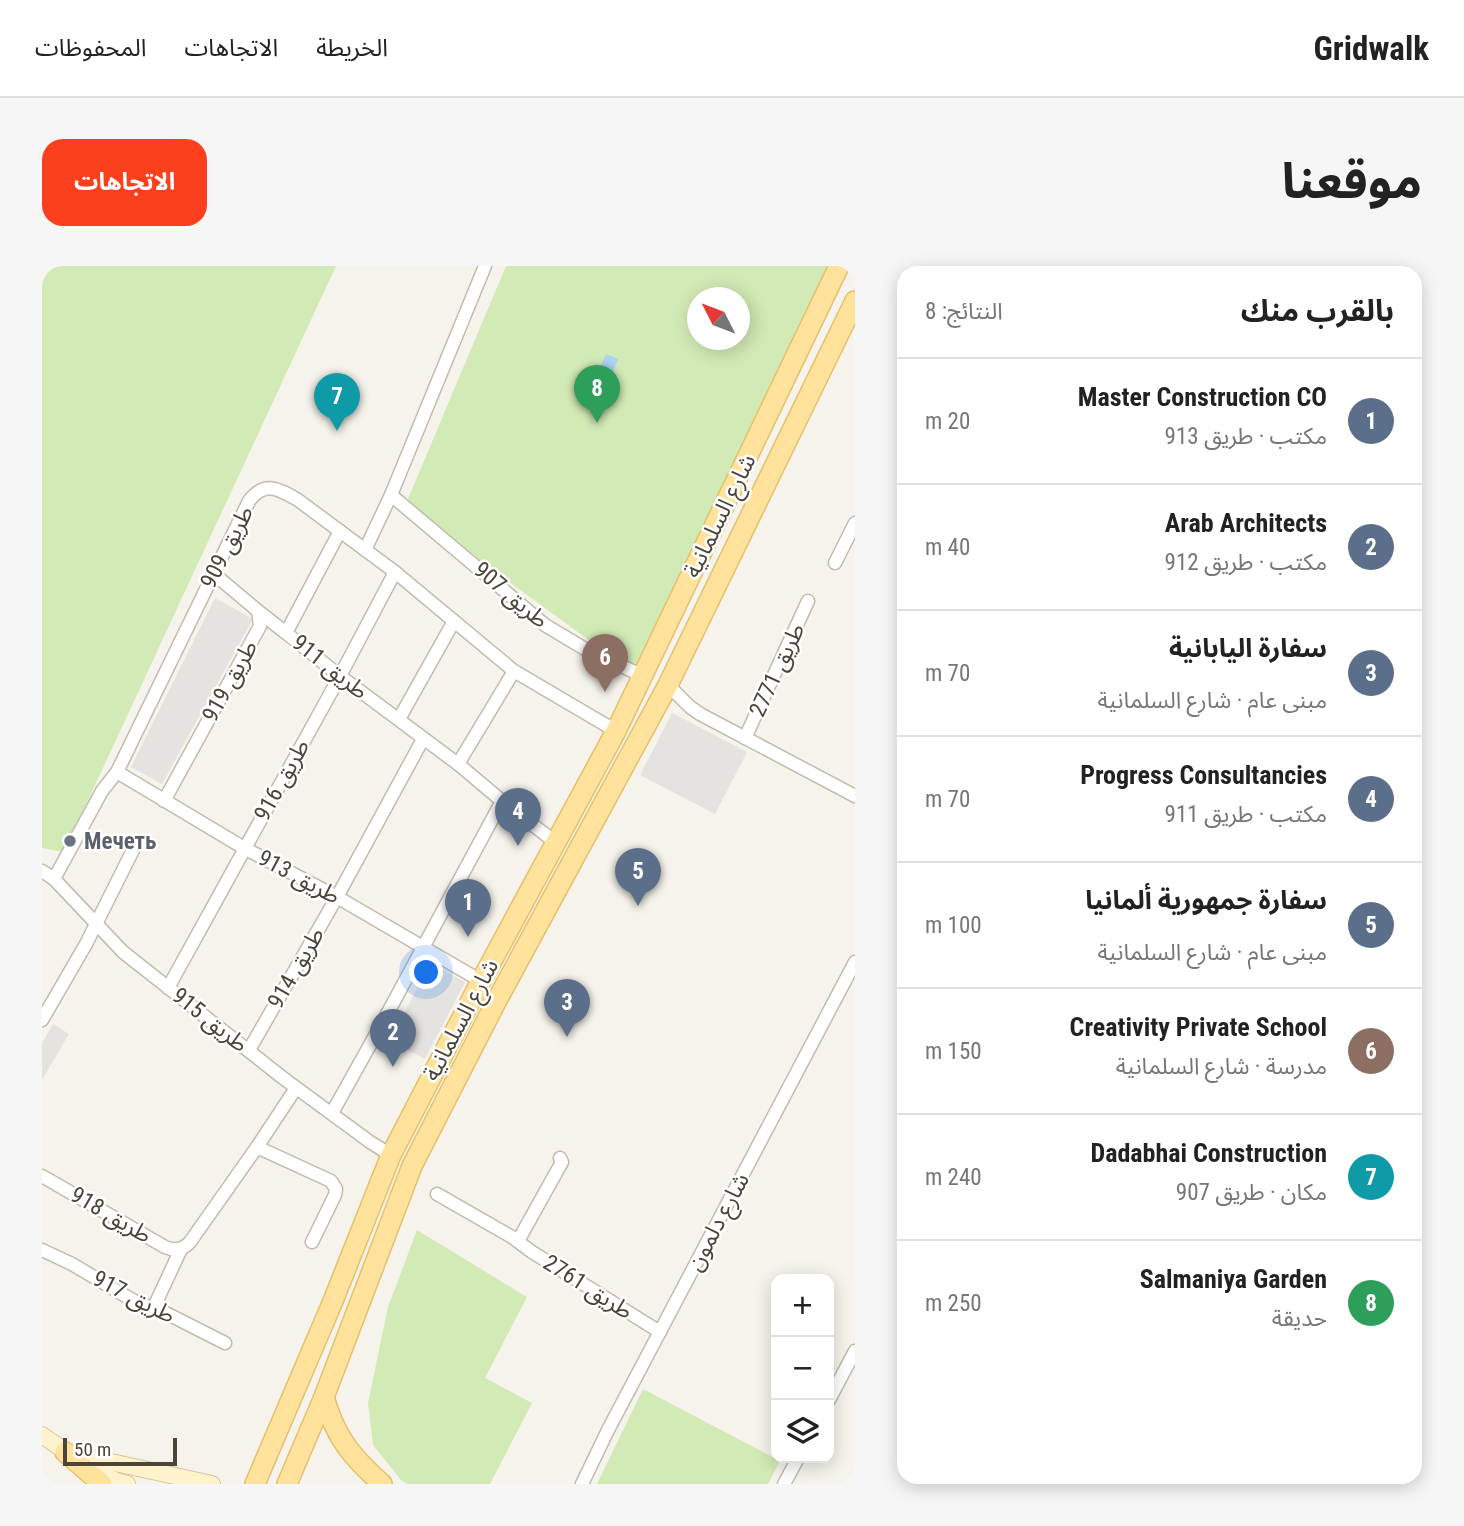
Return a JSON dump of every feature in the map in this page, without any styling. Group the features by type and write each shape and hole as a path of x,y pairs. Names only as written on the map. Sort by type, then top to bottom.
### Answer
{"main road":[{"name":"شارع السلمانية","path":"255,1484 333,1301 391,1155 616,731 839,266"},
{"name":"شارع السلمانية","path":"287,1484 324,1397 412,1166 496,1002 668,685 855,301"},
{"path":"324,1397 330,1418 352,1456 382,1484"},
{"path":"42,1435 102,1484"},
{"path":"65,1452 116,1481 127,1484"},
{"path":"65,1452 212,1484"}],"street":[{"path":"365,550 391,495 485,266"},
{"name":"طريق 909","path":"54,879 102,791 117,772 249,501 269,488 281,490 298,500 395,572 514,671 616,731"},
{"name":"طريق 907","path":"391,495 545,625 585,649 643,676"},
{"path":"835,563 855,523"},
{"name":"طريق 911","path":"340,531 286,633 555,842"},
{"name":"طريق 916","path":"168,988 395,572"},
{"name":"طريق 919","path":"164,800 260,626 258,611 214,574"},
{"name":"طريق 2771","path":"745,738 808,601"},
{"path":"258,611 286,633"},
{"path":"399,719 454,621"},
{"path":"458,764 514,671"},
{"name":"طريق 2771","path":"668,685 700,714 855,796"},
{"name":"طريق 914","path":"248,1050 337,897 423,740"},
{"name":"طريق 913","path":"117,772 244,848 337,897 481,981"},
{"path":"332,1113 502,801"},
{"path":"42,1020 86,944 135,846"},
{"name":"طريق 915","path":"42,871 54,879 123,952 296,1088 391,1155"},
{"name":"شارع دلمون","path":"582,1484 855,962"},
{"name":"طريق 918","path":"154,1307 181,1249 190,1242 296,1088"},
{"path":"257,1147 335,1185 335,1195 312,1242"},
{"name":"طريق 2761","path":"556,1158 562,1159 562,1162 515,1239 556,1158"},
{"name":"طريق 918","path":"42,1176 165,1247 181,1249"},
{"name":"طريق 2761","path":"437,1194 515,1239 660,1332"},
{"name":"طريق 917","path":"42,1250 72,1264 134,1301 154,1307 225,1343"},
{"path":"834,1391 855,1351"},
{"path":"784,1484 795,1463"}],"green space":[{"path":"42,266 336,266 64,852 42,848"},
{"path":"506,266 829,266 634,673 405,506"},
{"path":"417,1230 527,1297 485,1378 532,1403 490,1484 407,1484 373,1445 368,1403 388,1307"},
{"path":"643,1389 771,1456 771,1463 779,1463 768,1484 597,1484"}],"shaded area":[{"path":"215,598 253,619 162,784 131,767"},
{"path":"672,713 747,752 715,814 640,775"},
{"path":"430,964 465,982 425,1059 390,1040"},
{"path":"53,1024 69,1034 42,1080 42,1043"}],"water":[{"path":"606,354 618,359 613,372 600,367"}],"place":[{"name":"Salmaniya Garden","path":"597,423"},
{"name":"Dadabhai Construction","path":"337,431"},
{"name":"Creativity Private School","path":"605,692"},
{"name":"Мечеть","path":"70,841"},
{"name":"Progress Consultancies","path":"518,846"},
{"name":"سفارة جمهورية ألمانيا","path":"638,906"},
{"name":"Master Construction CO","path":"468,937"},
{"name":"سفارة اليابانية","path":"567,1037"},
{"name":"Arab Architects","path":"393,1067"}]}
